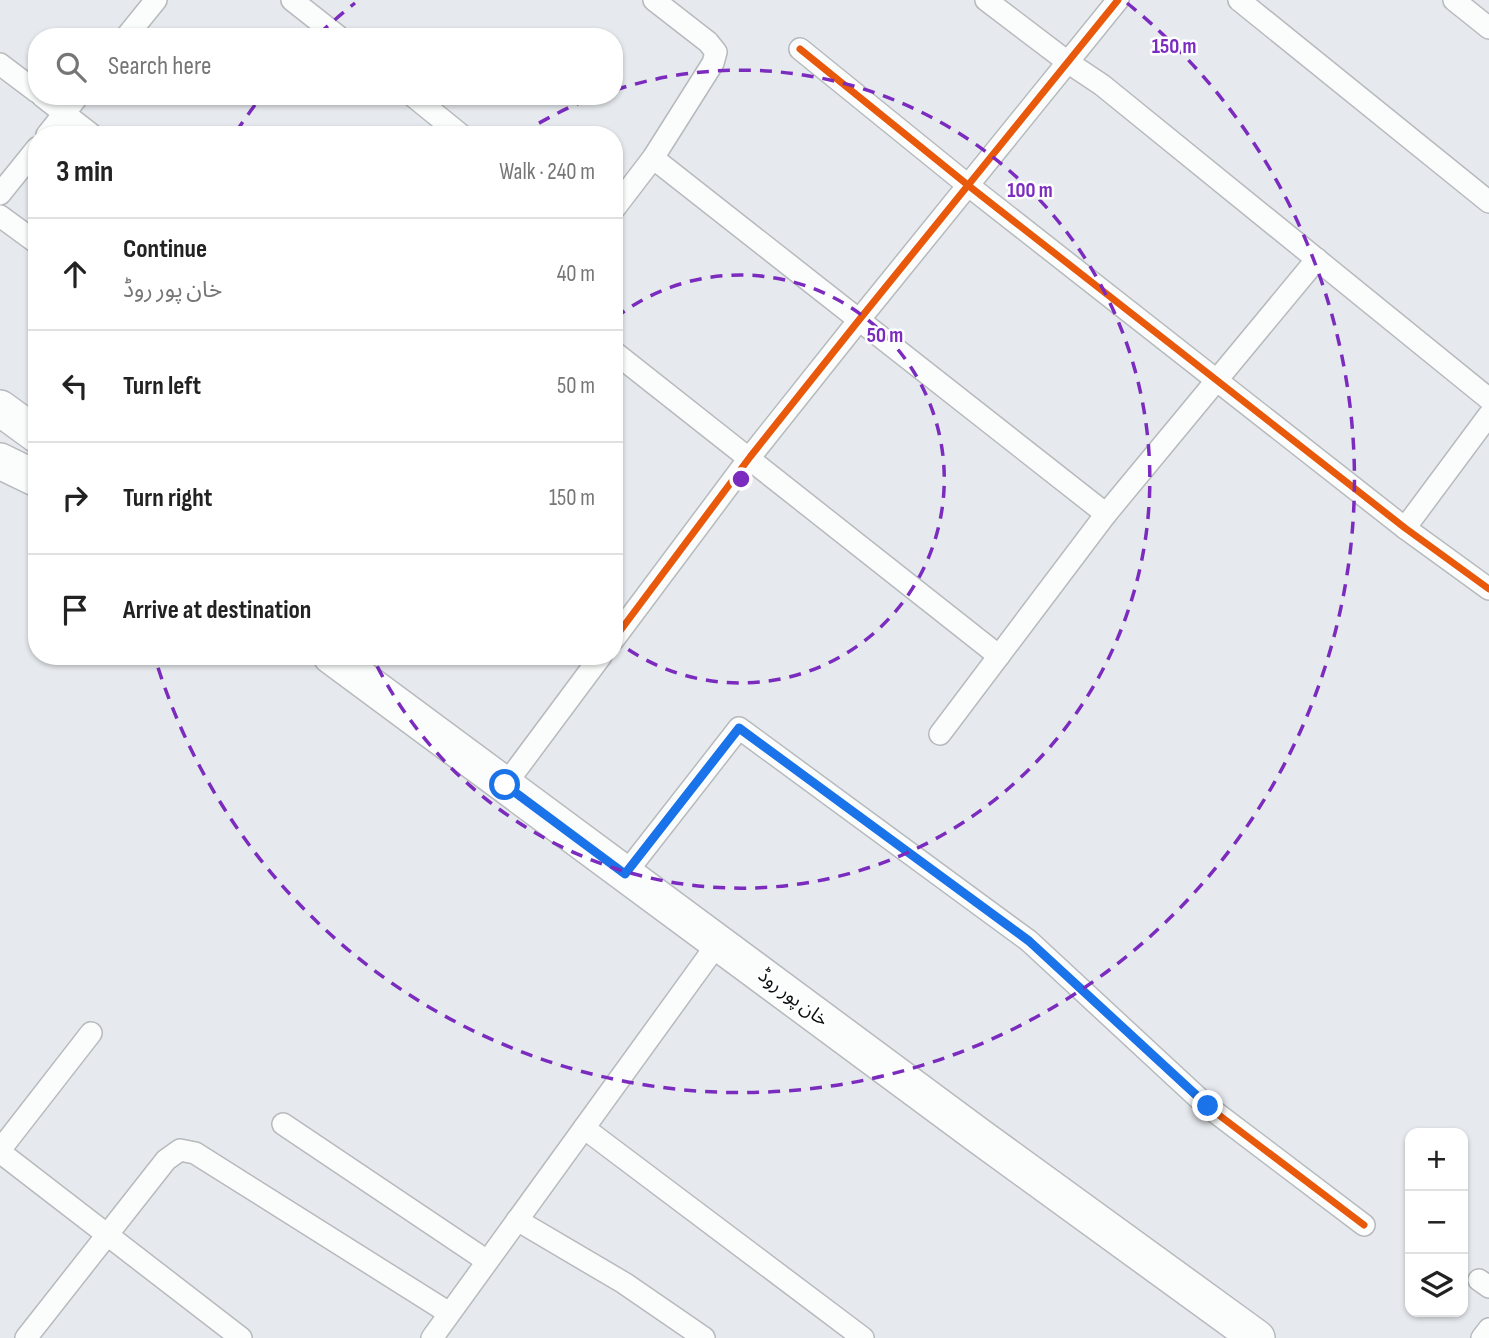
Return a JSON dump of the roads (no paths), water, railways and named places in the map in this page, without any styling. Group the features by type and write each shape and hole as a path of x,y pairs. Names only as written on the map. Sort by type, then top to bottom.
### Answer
{"main road":[{"path":"0,408 28,430"},
{"path":"0,422 28,433"},
{"path":"0,461 28,475"},
{"name":"خان پور روڈ","path":"343,665 1257,1338"}],"street":[{"path":"133,28 156,0"},
{"path":"292,0 328,28"},
{"path":"623,197 653,158 713,63 716,52 708,42 654,0"},
{"path":"986,0 1102,85 1489,399"},
{"path":"623,627 750,457 1118,0"},
{"path":"1239,0 1489,202"},
{"path":"1454,0 1489,28"},
{"path":"800,49 1217,381 1405,528 1489,589"},
{"path":"0,64 28,85"},
{"path":"53,105 80,126"},
{"path":"54,126 71,105"},
{"path":"424,105 450,126"},
{"path":"653,158 1107,514"},
{"path":"0,194 28,159"},
{"path":"0,216 28,236"},
{"path":"940,734 1107,514 1317,260"},
{"path":"623,359 999,656"},
{"path":"1405,528 1489,415"},
{"path":"505,785 594,665"},
{"path":"625,874 739,728 1029,941 1208,1106 1364,1225"},
{"path":"432,1338 718,943"},
{"path":"91,1033 0,1151 106,1236 241,1338"},
{"path":"282,1124 487,1261"},
{"path":"584,1128 863,1338"},
{"path":"26,1338 166,1160 180,1150 195,1153 449,1313"},
{"path":"517,1220 624,1283 705,1338"},
{"path":"1482,1338 1489,1329"}]}
